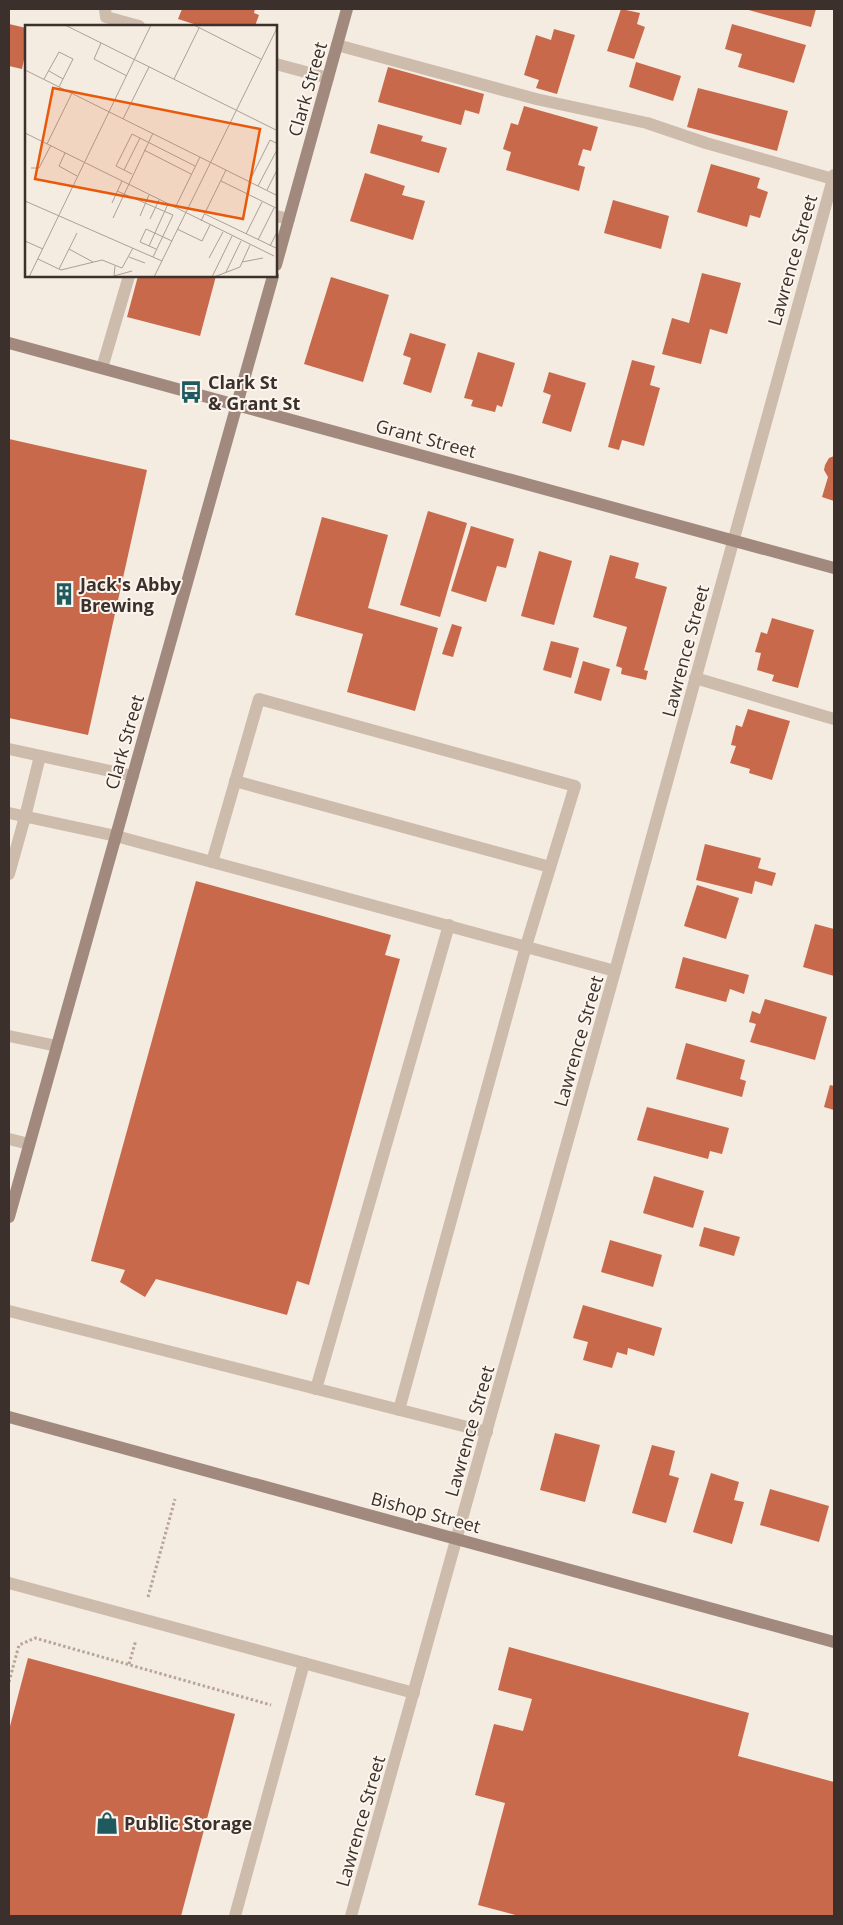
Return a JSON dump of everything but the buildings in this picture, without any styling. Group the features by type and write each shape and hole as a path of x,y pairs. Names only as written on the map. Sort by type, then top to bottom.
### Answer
{"street":[{"path":"105,9 106,17 135,25"},
{"name":"Clark Street","path":"278,249 282,218 328,78 347,9"},
{"path":"337,45 536,99 647,123 706,143 834,177"},
{"path":"278,65 328,78"},
{"name":"Lawrence Street","path":"351,1916 615,972 834,177"},
{"path":"102,368 128,278"},
{"name":"Clark Street","path":"9,1217 272,278"},
{"name":"Grant Street","path":"9,343 834,568"},
{"path":"695,678 834,720"},
{"path":"212,862 259,699 575,786 526,946 399,1410"},
{"path":"9,749 133,776"},
{"path":"9,874 26,817 40,756"},
{"path":"235,781 550,867"},
{"path":"9,813 116,836 449,925 615,972"},
{"path":"316,1389 449,925"},
{"path":"9,1036 56,1046"},
{"path":"9,1139 29,1144"},
{"path":"9,1311 487,1432"},
{"name":"Bishop Street","path":"9,1417 834,1642"},
{"path":"9,1583 414,1693"},
{"path":"235,1916 304,1664"}],"path":[{"path":"147,1601 175,1499"},
{"path":"129,1664 137,1637"},
{"path":"9,1682 19,1644 35,1638 291,1710"}],"place":[{"name":"Clark St & Grant St","path":"191,392"},
{"name":"Jack's Abby Brewing","path":"64,594"},
{"name":"Public Storage","path":"107,1823"}]}
